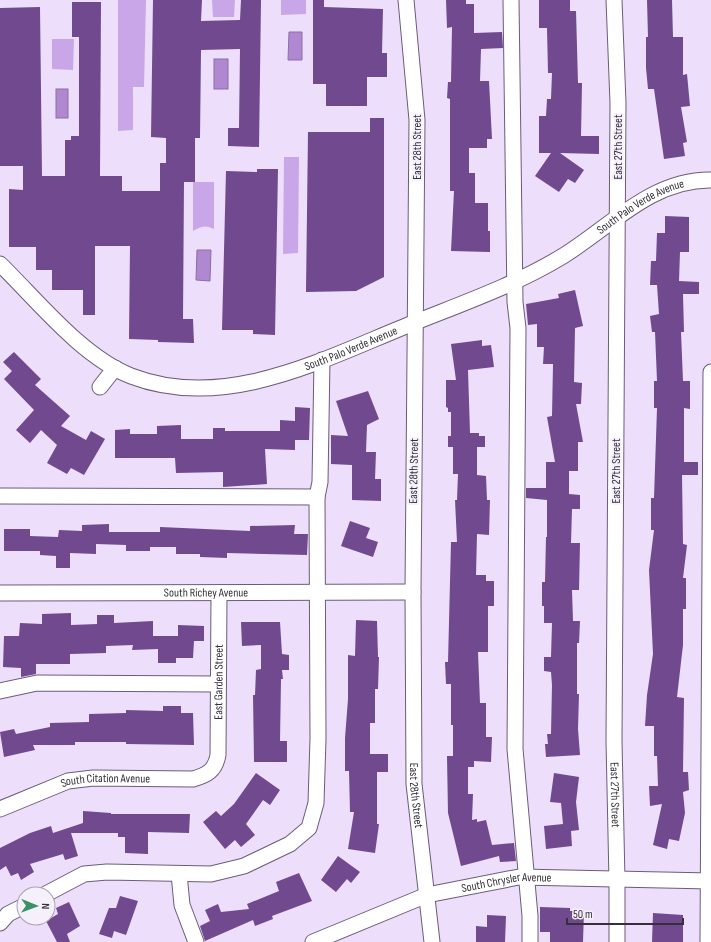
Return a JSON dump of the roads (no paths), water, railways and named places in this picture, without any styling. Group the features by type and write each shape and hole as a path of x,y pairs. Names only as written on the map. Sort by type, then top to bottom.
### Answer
{"street":[{"name":"East 28th Street","path":"406,0 418,120 413,592 414,784 432,942"},
{"path":"511,0 515,281 518,328 515,749 527,877 530,942"},
{"name":"East 27th Street","path":"614,0 618,103 614,741 617,942"},
{"name":"South Palo Verde Avenue","path":"0,264 74,337 115,368 150,383 188,389 208,389 265,379 322,360 515,281 562,256 618,218 644,198 683,183 711,180"},
{"path":"56,889 84,874 107,872 211,874 244,866 290,844 309,828 316,803 318,739 317,497 320,482 322,360"},
{"path":"100,387 115,368"},
{"path":"708,942 710,882 711,372"},
{"path":"0,496 317,497"},
{"name":"South Richey Avenue","path":"0,593 413,592"},
{"name":"East Garden Street","path":"213,770 218,755 219,593"},
{"path":"0,691 37,683 218,684"},
{"name":"South Citation Avenue","path":"0,808 68,781 93,778 193,779 207,775 213,770"},
{"path":"179,874 182,905 196,942"},
{"name":"South Chrysler Avenue","path":"313,942 331,938 427,895 519,877 710,882"},
{"path":"0,923 8,914 16,910"}]}
